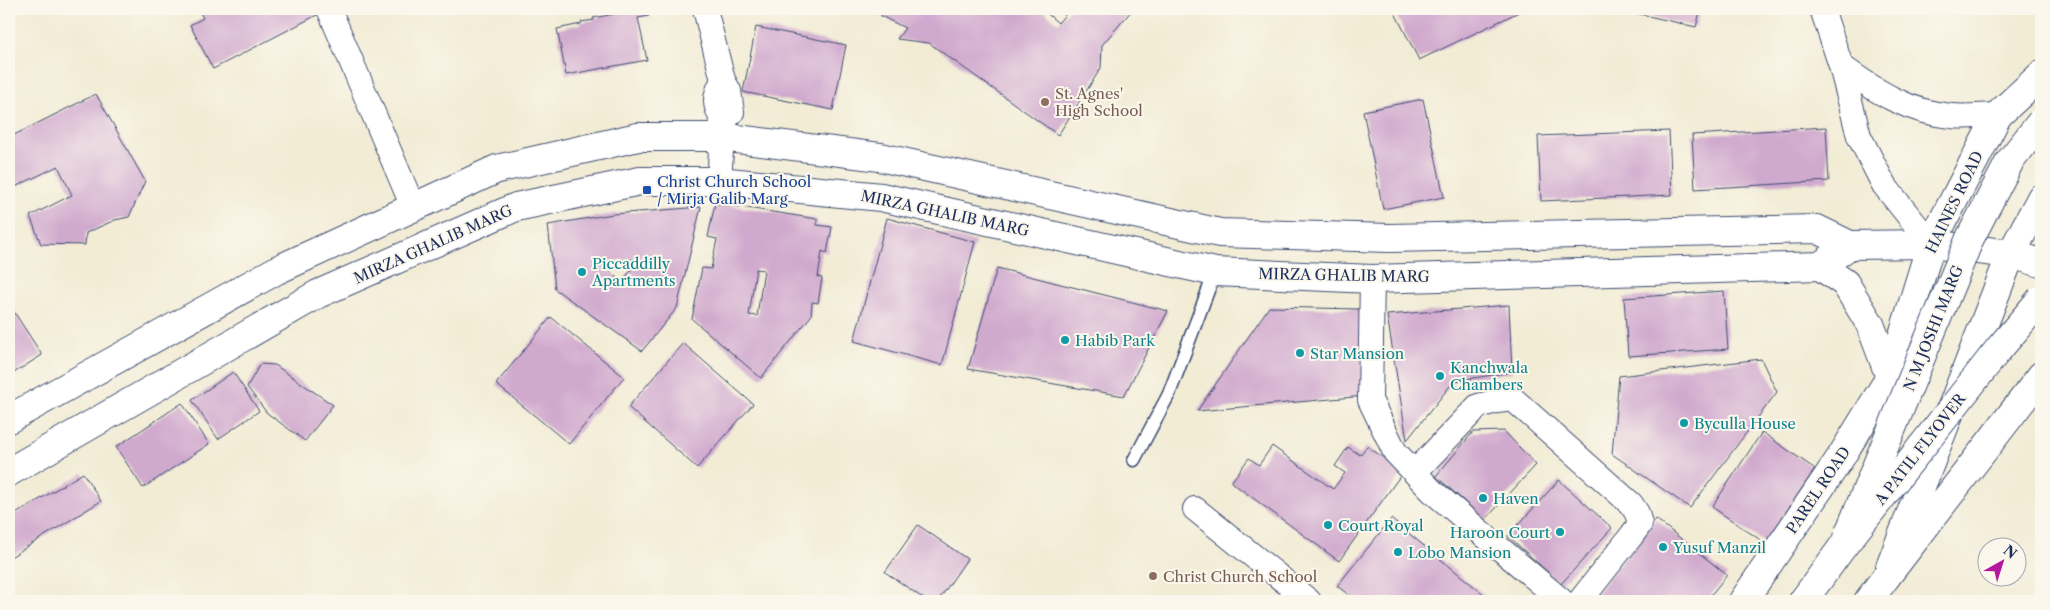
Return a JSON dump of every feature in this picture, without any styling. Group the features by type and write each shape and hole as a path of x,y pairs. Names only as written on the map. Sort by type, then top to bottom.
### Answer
{"main road":[{"name":"HAINES ROAD","path":"1890,377 1931,244 1998,115 2041,75"},
{"name":"N M JOSHI MARG","path":"1844,546 1970,238 2010,161 2041,122"},
{"path":"9,419 277,270 497,169 638,137 722,130 880,157 1220,233 1389,238 1817,230 1850,245 1931,244 2011,254 2041,263"},
{"name":"MIRZA GHALIB MARG","path":"9,472 318,294 516,207 640,181 719,181 881,197 1215,272 1372,278 1820,266"},
{"path":"1886,577 2011,254 2041,198"},
{"path":"1850,245 1820,266 1845,283 1870,324 1890,377"},
{"name":"A PATIL FLYOVER","path":"1803,601 1998,350 2041,299"},
{"path":"1868,601 2041,376"},
{"name":"PAREL ROAD","path":"1743,601 1839,460 1890,377"}],"street":[{"path":"329,9 413,207"},
{"path":"705,9 723,80 716,92 716,107 722,130 719,181"},
{"path":"1822,9 1841,66 1859,136 1884,185 1931,244"},
{"path":"1841,66 1872,88 1910,107 1951,116 1998,115"},
{"path":"1372,278 1370,400 1395,452 1432,491 1562,601"},
{"path":"1415,472 1478,406 1513,399 1630,504 1637,513 1640,524 1580,601"},
{"path":"1195,509 1309,601"}],"lane":[{"path":"1134,460 1169,394 1215,272"}],"building":[{"path":"198,9 313,9 317,15 213,69 190,25 203,18"},
{"path":"619,9 648,9 649,16 638,18 647,60 566,75 557,29 594,20 593,18 620,13"},
{"name":"St. Agnes' High School","path":"886,9 1042,9 1058,23 1070,9 1133,9 1102,45 1101,68 1058,135 929,43 897,39 905,28 881,16"},
{"path":"1403,9 1525,9 1419,60 1395,13"},
{"path":"1618,9 1701,9 1696,27"},
{"path":"756,27 846,45 833,110 743,92"},
{"path":"96,94 145,181 129,217 115,220 86,233 85,245 41,244 30,216 72,195 58,166 15,187 9,170 10,137"},
{"path":"1423,99 1444,197 1383,209 1363,111"},
{"path":"1826,127 1829,181 1695,189 1692,135"},
{"path":"1669,131 1672,195 1541,201 1538,136"},
{"path":"715,203 817,219 817,225 832,227 827,253 822,251 818,277 822,278 818,303 812,302 811,316 761,378 692,319 702,268 711,269 717,239 708,237","holes":["756,269 764,270 757,316 749,315"]},
{"name":"Piccaddilly Apartments","path":"701,207 677,308 642,351 555,289 548,225 613,214","holes":["639,259 622,282 599,262"]},
{"path":"887,218 975,242 942,365 854,341"},
{"name":"Habib Park","path":"997,268 1168,311 1124,396 968,369"},
{"path":"1724,291 1728,349 1628,356 1624,298"},
{"path":"9,304 42,355 9,376"},
{"name":"Kanchwala Chambers","path":"1509,305 1512,372 1454,381 1407,440 1387,315"},
{"name":"Star Mansion","path":"1269,307 1359,309 1365,396 1197,411"},
{"path":"551,317 624,377 569,444 496,384"},
{"path":"683,343 753,404 697,468 628,407"},
{"name":"Byculla House","path":"1761,359 1777,392 1690,508 1612,454 1619,376"},
{"path":"260,364 275,365 333,405 305,441 267,413 247,387"},
{"path":"233,372 259,411 218,439 192,400"},
{"path":"182,403 209,444 143,488 116,447"},
{"name":"Haven","path":"1504,431 1536,465 1485,520 1436,476 1473,432"},
{"path":"1762,432 1815,469 1765,543 1712,507"},
{"name":"Court Royal","path":"1272,446 1333,489 1345,473 1335,466 1348,447 1360,455 1367,446 1403,472 1339,561 1231,482 1249,458 1259,465"},
{"path":"83,473 101,501 9,558 9,518"},
{"name":"Haroon Court","path":"1559,480 1612,528 1561,584 1508,536"},
{"name":"Lobo Mansion","path":"1391,519 1492,601 1357,601 1337,586"},
{"name":"Yusuf Manzil","path":"1656,519 1727,575 1706,601 1590,601"},
{"path":"918,525 967,559 938,601 927,601 885,572"}],"place":[{"name":"St. Agnes' High School","path":"1045,102"},
{"name":"Christ Church School / Mirja Galib Marg","path":"647,190"},
{"name":"Piccaddilly Apartments","path":"582,272"},
{"name":"Habib Park","path":"1065,340"},
{"name":"Star Mansion","path":"1300,353"},
{"name":"Kanchwala Chambers","path":"1440,376"},
{"name":"Byculla House","path":"1684,423"},
{"name":"Haven","path":"1483,498"},
{"name":"Court Royal","path":"1328,525"},
{"name":"Haroon Court","path":"1560,532"},
{"name":"Yusuf Manzil","path":"1663,547"},
{"name":"Lobo Mansion","path":"1398,552"},
{"name":"Christ Church School","path":"1153,576"}]}
